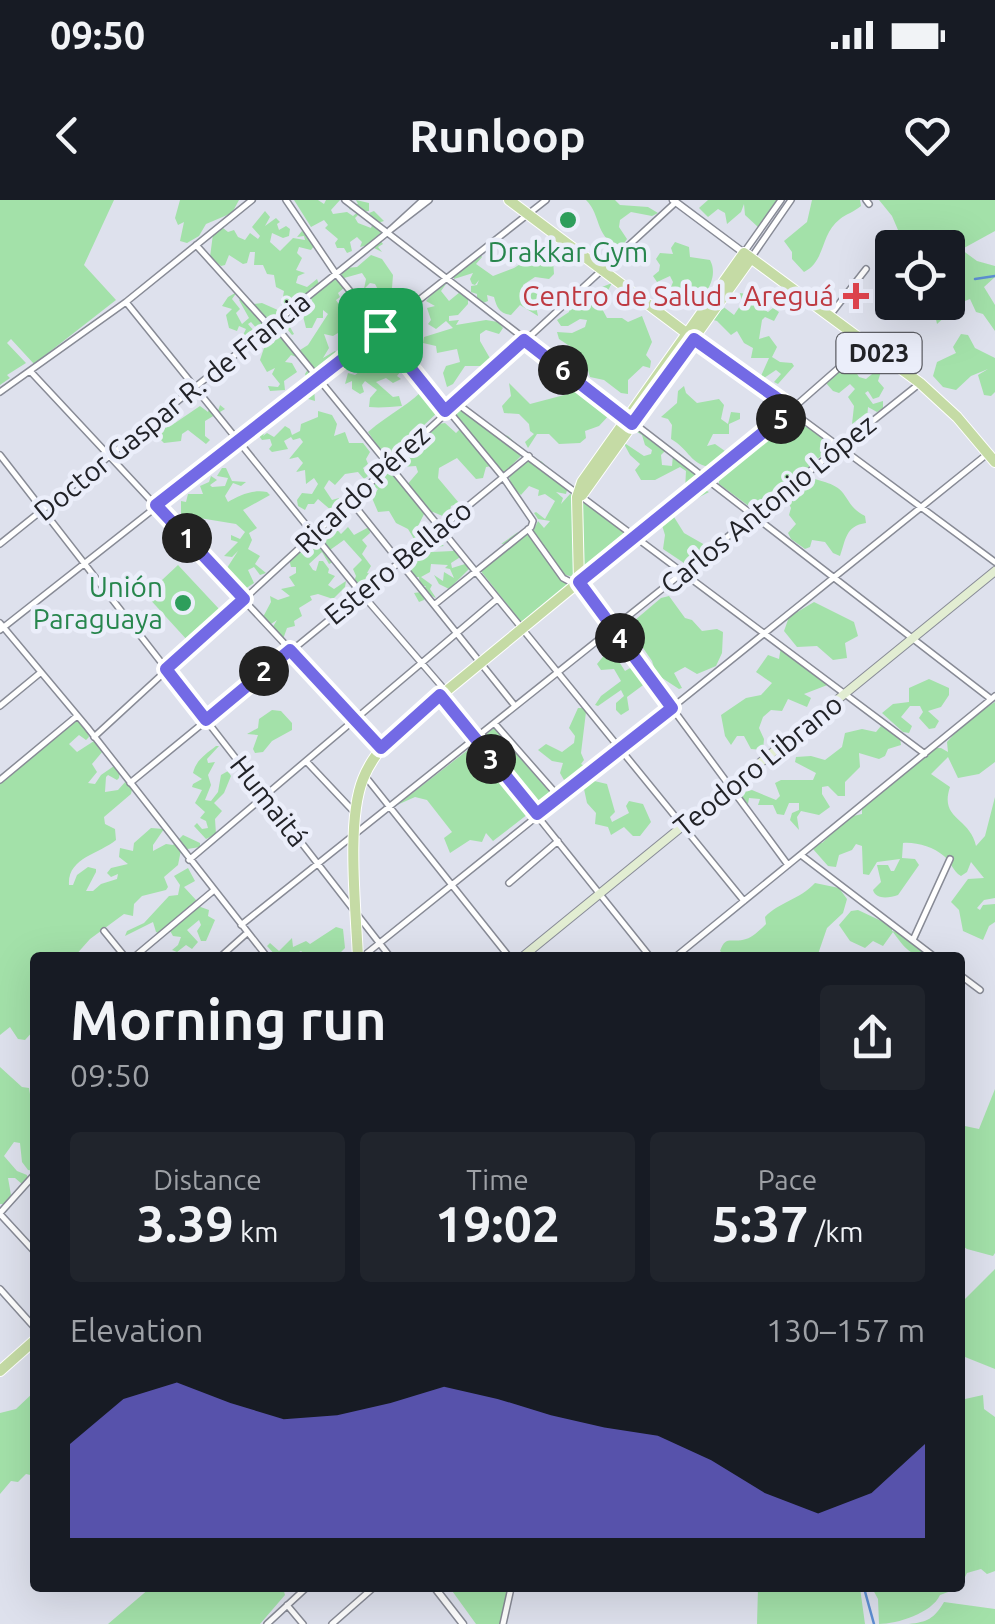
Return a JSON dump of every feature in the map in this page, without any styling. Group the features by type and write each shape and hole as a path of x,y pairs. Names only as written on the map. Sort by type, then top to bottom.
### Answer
{"main road":[{"path":"510,200 691,336"},
{"path":"359,952 355,834 364,776 381,748 578,583 578,497 747,256"},
{"name":"D023","path":"747,256 920,383 958,418 991,458"},
{"name":"Teodoro Librano","path":"528,952 995,571"},
{"path":"0,1371 30,1344"}],"street":[{"path":"0,392 126,302 252,200"},
{"path":"286,200 336,274 503,478 532,520 528,529 434,605"},
{"path":"345,200 629,422 993,697 681,952"},
{"name":"Doctor Gaspar R. de Francia","path":"0,544 426,200"},
{"path":"263,952 94,737 1,627 546,200"},
{"path":"747,256 782,200"},
{"path":"747,256 791,200"},
{"path":"674,201 747,256"},
{"name":"Ricardo Pérez","path":"94,737 674,201"},
{"path":"196,246 318,378 744,901"},
{"path":"829,316 866,270"},
{"path":"126,302 421,664 475,739 646,952"},
{"path":"691,336 995,562"},
{"path":"578,583 706,481 866,344"},
{"path":"31,372 381,748"},
{"name":"Carlos Antonio López","path":"241,925 920,383"},
{"path":"456,402 924,754"},
{"name":"Humaitá","path":"0,455 388,952"},
{"name":"Estero Bellaco","path":"130,784 529,456"},
{"path":"367,952 922,507 991,458"},
{"path":"350,500 516,706"},
{"path":"528,529 563,578 578,583 613,628 788,865"},
{"path":"188,860 498,599"},
{"path":"0,706 41,672"},
{"path":"0,780 77,716"},
{"path":"494,723 558,797"},
{"path":"306,761 356,814"},
{"path":"364,776 505,952"},
{"path":"508,883 558,840"},
{"path":"801,855 928,952"},
{"path":"913,940 950,859"},
{"path":"137,952 214,890"},
{"path":"104,931 124,952"},
{"path":"226,952 248,932"},
{"path":"965,979 980,990"},
{"path":"30,1180 0,1214 30,1247"},
{"path":"1,1293 30,1323"},
{"path":"267,1624 302,1592"},
{"path":"332,1624 368,1592"},
{"path":"438,1592 463,1624"},
{"path":"503,1624 509,1592"},
{"path":"287,1606 303,1624"}],"green space":[{"path":"0,200 114,200 84,265 116,300 34,364 11,339 7,343 26,363 7,375 10,378 0,385"},
{"path":"180,200 239,200 232,213 206,224 199,236 187,243 180,241 184,222 178,225 175,218"},
{"path":"294,200 318,200 324,204 326,200 340,200 331,210 333,214 347,212 353,216 360,210 359,206 354,211 349,209 350,205 358,204 356,200 369,203 369,211 355,218 371,228 374,220 369,213 374,211 384,221 378,223 383,230 383,244 378,247 382,252 368,245 360,247 362,242 357,237 350,242 352,251 337,248 338,239 325,228 328,225 324,220 311,227"},
{"path":"586,200 615,200 620,205 648,207 658,213 652,216 631,212 620,220 619,227 627,239 623,245 603,234"},
{"path":"708,200 777,200 758,227 745,215 744,204 727,224 725,213 718,209 708,217 699,208"},
{"path":"812,200 860,200 861,206 834,225 816,261 804,272 792,259 784,241 807,222"},
{"path":"879,200 995,200 995,231 965,247 965,230 898,230"},
{"path":"265,211 270,217 265,226 276,218 279,230 286,226 290,229 289,236 283,238 272,233 270,242 280,251 293,238 305,240 304,236 297,237 302,231 317,242 311,250 299,247 297,253 302,258 296,270 305,273 298,276 296,283 307,287 317,279 319,284 292,309 281,308 284,291 276,287 274,275 267,274 263,265 254,265 255,252 250,252 243,264 229,255 221,266 210,257 213,234 223,228 228,232 234,230 245,240 250,233 258,239 260,236 252,227"},
{"path":"675,242 689,247 690,257 710,260 713,268 706,292 686,288 682,307 675,306 668,295 673,282 670,276 657,282 653,276 659,271 656,259 660,253 673,254"},
{"path":"965,252 977,261 995,266 995,277 984,287 995,305 995,331 983,314 976,312 970,299 965,301"},
{"path":"480,253 482,257 476,264 493,276 538,253 553,260 554,274 549,279 535,277 523,285 525,292 544,291 535,301 538,316 520,305 511,315 504,313 494,297 487,295 488,301 483,303 471,292 471,286 479,280 472,284 473,273 454,279 454,274"},
{"path":"371,255 382,259 393,275 391,301 407,304 401,314 384,325 373,309 380,307 386,313 389,310 375,284 364,289 366,279 362,273 344,278 340,272 357,267"},
{"path":"338,276 344,288 336,300 346,315 358,304 364,305 361,311 369,311 351,330 360,335 370,325 365,319 369,316 377,322 377,330 393,341 390,346 402,359 392,371 401,371 397,376 401,379 393,383 386,378 376,382 393,397 399,396 402,406 369,407 377,390 365,381 364,392 360,394 352,389 352,381 345,384 348,373 359,372 350,361 370,338 366,334 358,343 353,341 354,336 345,351 338,333 324,334 329,348 323,358 335,351 339,356 326,370 313,375 315,401 305,398 308,369 300,350 308,345 328,314 323,310 323,318 317,318 312,328 306,328 303,316 312,301 310,295"},
{"path":"612,283 600,305 607,318 628,322 642,316 652,342 646,355 651,361 650,368 643,366 628,380 628,394 590,377 586,364 572,361 571,347 559,339 557,332 572,333 585,327 587,320 561,326 557,320 569,312 570,305 586,302 587,293"},
{"path":"441,284 446,284 441,291 449,301 460,292 468,299 458,315 449,316 449,321 459,320 456,325 486,320 498,322 503,328 499,334 486,330 480,334 491,360 486,366 465,366 447,387 443,373 446,366 460,362 457,349 437,353 436,346 423,343 424,337 453,328 446,321 436,329 428,324 431,320 427,308 435,306 426,301"},
{"path":"237,292 232,299 240,309 236,313 242,324 249,318 239,300 244,295 254,304 262,303 280,311 257,329 251,322 248,324 254,331 235,347 232,340 246,329 229,328 226,315 232,309 222,306"},
{"path":"756,292 760,296 757,305 768,312 773,308 779,312 774,321 765,317 762,320 759,339 769,336 777,347 772,357 794,366 778,384 774,382 781,374 776,370 761,376 769,358 751,358 753,348 744,343 737,331 731,335 710,319 721,305 734,315 742,303 740,293"},
{"path":"283,315 294,334 283,324 280,327 293,341 299,358 291,355 285,362 292,363 297,372 284,381 285,390 270,391 268,386 280,384 272,374 275,368 267,372 260,360 266,342 274,343 275,330 267,336 265,332"},
{"path":"961,334 968,335 975,348 995,358 995,392 991,396 984,395 978,375 988,369 971,376 956,390 943,387 933,376 937,362 956,353 953,347"},
{"path":"868,346 881,360 870,362 860,358 852,366 859,377 866,379 883,365 878,381 884,388 879,397 873,399 868,391 865,393 873,404 883,401 883,408 877,412 868,407 867,419 860,418 852,424 854,406 848,397 855,389 850,384 839,393 826,383"},
{"path":"509,383 530,404 568,394 579,383 610,404 613,411 599,426 585,431 586,438 580,443 559,444 549,434 537,434 528,448 525,442 534,434 529,424 519,414 504,413 502,406 511,396"},
{"path":"429,384 434,390 423,398 426,401 435,395 440,405 438,412 389,458 385,457 368,432"},
{"path":"684,386 697,403 719,399 724,405 721,419 728,424 731,412 740,413 740,419 729,424 729,434 713,434 707,446 715,444 725,451 726,459 720,466 703,465 692,458 671,439 672,425 661,417 677,403 678,391"},
{"path":"220,405 225,409 205,421 205,436 210,440 206,444 188,430 181,441 164,443 157,436 170,426 165,419 168,414 175,423 200,406 208,412 218,411"},
{"path":"458,406 469,414 477,414 491,431 508,436 525,452 503,474 492,466 486,467 483,478 476,479 457,458 439,468 438,478 459,503 451,506 445,517 433,512 424,514 417,528 428,530 427,535 417,544 389,511 378,512 372,498 378,489 371,481 388,466 406,486 418,472 416,466 401,467 395,462 395,455 402,449 417,449 438,424 445,423 456,433 461,428 453,411"},
{"path":"318,411 332,415 337,424 334,436 345,432 349,443 363,443 370,452 363,468 368,476 364,479 358,472 345,474 335,485 329,480 324,488 332,500 341,501 332,511 318,499 305,510 298,506 302,493 312,494 318,484 314,478 306,484 305,470 296,472 303,463 298,457 289,459 303,442 300,438 291,437 284,441 288,449 272,452 270,439 262,440 256,432 268,423 263,436 267,433 274,437 285,426 292,435 300,431 301,424 318,417"},
{"path":"793,415 831,440 830,448 792,482 785,483 756,507 750,507 719,484 719,476 756,445 757,439"},
{"path":"635,427 669,447 661,455 662,465 672,466 673,455 679,453 698,468 702,480 693,489 685,490 686,471 680,467 655,480 641,480 635,470 640,464 623,442 644,456 652,450 645,445 642,435 632,429"},
{"path":"529,460 541,461 568,486 566,494 556,492 563,498 561,504 570,494 574,495 575,577 565,575 533,531 538,521 544,528 550,521 538,519 534,513 545,519 555,501 545,494 538,496 539,490 529,486 521,495 512,487 509,477"},
{"path":"226,468 232,481 246,482 241,486 233,483 225,496 228,502 251,492 270,495 243,510 257,528 249,533 252,540 248,549 260,556 255,564 266,573 260,575 254,567 248,570 254,583 245,589 228,579 225,571 238,551 232,557 224,556 238,542 231,540 231,535 240,539 245,532 236,524 181,515 181,501 186,502 188,494 203,494 200,486 209,482 211,476 217,480 212,487 225,486 228,478 217,476"},
{"path":"807,476 835,486 865,516 866,523 854,527 847,535 840,556 825,542 812,540 805,549 788,533 796,524 789,515 791,508 785,496"},
{"path":"703,489 709,492 674,517 684,533 705,545 697,557 684,563 663,549 665,535 661,522"},
{"path":"581,501 632,536 582,576"},
{"path":"330,522 341,534 348,527 354,535 369,527 370,533 362,540 367,546 362,554 371,566 367,573 373,578 356,594 350,592 356,576 353,569 362,560 344,540 330,550 335,561 329,564 322,552 309,564 316,571 319,561 323,561 328,573 335,576 328,585 334,589 346,581 345,587 333,599 318,594 310,596 312,600 299,608 302,616 294,621 295,626 287,628 282,642 271,630 277,620 271,624 263,617 270,596 278,600 290,596 281,589 295,586 289,577 296,573 296,567 291,567 289,559 306,543 312,548 325,542 321,531"},
{"path":"518,532 514,540 529,532 570,584 543,610 540,608 521,622 480,570 510,543 501,544"},
{"path":"433,537 444,546 432,552 453,551 455,547 462,556 451,563 452,568 465,564 470,568 449,589 439,584 434,575 443,581 444,572 454,578 450,569 445,568 448,565 431,564 430,572 421,577 432,585 430,589 436,598 426,593 419,602 414,593 426,586 420,586 419,577 413,577 409,567 401,564"},
{"name":"Unión Paraguaya","path":"178,565 220,610 188,641 146,595"},
{"path":"669,596 685,618 702,631 723,632 722,653 716,666 697,674 685,667 674,673 682,688 679,689 656,674 652,661 628,626 661,598"},
{"path":"814,602 854,622 858,636 845,643 847,658 833,660 817,646 797,647 784,631 789,617"},
{"path":"609,637 625,647 616,657 625,671 639,663 650,680 627,697 629,710 621,715 616,703 624,696 621,690 595,705 621,681 614,669 601,670 597,664 606,653 604,640"},
{"path":"781,646 830,684 804,694 811,698 807,707 788,699 782,711 771,710 763,717 759,728 763,750 751,749 744,736 737,736 731,745 721,715 746,698 761,695 772,683 756,672 768,655 779,659"},
{"path":"929,679 949,688 941,707 928,711 939,721 929,729 919,718 923,712 920,706 910,706 901,717 912,726 909,733 903,732 882,713 893,704 909,702 909,688"},
{"path":"995,702 995,762 979,774 958,778 948,757 931,774 950,787 952,813 968,829 976,846 985,836 995,797 995,898 984,900 977,908 995,904 995,922 983,940 963,931 959,910 951,902 968,879 984,878 971,862 961,876 935,850 903,843 902,858 915,859 919,865 898,895 883,897 873,890 881,882 877,865 888,865 894,871 900,859 877,862 869,875 863,874 862,846 856,844 839,855 836,867 828,866 813,849 816,842 822,843 849,817 862,814 862,808 926,748 948,752 947,742 967,720"},
{"path":"578,708 586,708 581,764 590,769 564,780 560,773 563,763 552,761 538,750 546,744 562,752 574,743 575,736 569,728"},
{"path":"272,710 281,711 292,723 292,730 272,741 263,752 255,753 258,735 247,734 258,728 259,719"},
{"path":"80,720 89,737 86,740 79,735 69,744 77,752 94,741 103,751 92,764 97,772 88,783 95,784 114,766 120,770 119,778 106,777 105,792 118,790 126,781 133,785 131,794 104,817 105,824 115,829 116,840 79,863 69,885 88,867 96,872 86,891 117,879 118,874 111,877 107,873 111,868 128,864 119,857 120,848 133,851 134,843 151,828 164,829 153,851 173,845 183,835 200,843 200,847 181,850 178,865 164,877 166,890 142,896 134,904 133,916 124,914 78,952 30,952 30,1034 25,1040 18,1039 10,1027 0,1035 0,782 72,721"},
{"path":"881,726 900,738 901,745 888,749 879,759 859,753 860,767 845,782 845,796 838,796 828,786 822,787 830,807 819,815 801,811 797,817 799,830 790,820 792,813 799,810 799,803 789,803 784,815 777,814 773,805 758,805 760,799 749,798 748,804 741,797 752,790 776,800 780,796 775,783 813,780 816,773 795,762 796,757 825,760 842,747 845,733 862,729 876,732"},
{"path":"494,728 553,796 538,809 481,739"},
{"path":"216,746 207,759 208,763 215,762 208,775 211,785 205,800 211,801 218,792 221,775 228,771 231,776 224,793 214,803 222,811 215,819 216,834 206,839 194,826 197,823 202,829 208,828 200,818 205,812 195,803 202,790 192,787 202,779 193,773 199,761"},
{"path":"473,746 528,814 493,841 486,833 482,842 470,840 450,853 444,838 452,832 427,800 415,797 397,805"},
{"path":"590,780 607,784 615,812 610,817 612,822 629,813 629,801 643,804 651,822 640,836 633,836 624,827 611,835 608,827 595,824 596,813 587,803 584,789"},
{"path":"188,868 195,881 184,887 196,900 195,905 209,910 208,916 215,920 206,941 201,941 197,931 199,920 187,930 198,942 192,949 186,945 177,952 172,950 181,937 173,936 169,929 161,934 156,932 153,922 125,936 144,923 169,896 178,895 180,885 174,876"},
{"path":"815,883 839,888 847,899 843,913 827,928 819,952 720,951 727,941 754,935 766,924 765,917"},
{"path":"858,910 892,926 892,931 917,937 924,952 909,951 893,932 883,946 873,941 865,948 850,941 839,925 851,911"},
{"path":"336,927 343,929 345,948 341,952 272,952 267,946 270,943 279,951 292,938 293,947 306,941 310,944"},
{"path":"0,1067 22,1087 29,1088 30,1170 22,1162 20,1143 14,1142 4,1156 28,1180 22,1184 8,1178 11,1195 5,1204 0,1204"},
{"path":"995,1089 993,1256 965,1248 965,1126 979,1129"},
{"path":"995,1269 995,1369 965,1357 965,1299"},
{"path":"983,1395 984,1409 995,1417 995,1571 967,1573 965,1577 965,1399"},
{"path":"30,1396 30,1475 18,1482 11,1481 0,1494 0,1413 16,1409"},
{"path":"145,1592 285,1595 260,1624 108,1624"},
{"path":"453,1592 507,1592 501,1624 476,1624"},
{"path":"758,1592 861,1592 865,1624 757,1624"},
{"path":"874,1592 948,1592 913,1616 879,1624"},
{"path":"944,1602 995,1609 995,1624 909,1624 930,1619"}],"waterway":[{"path":"975,279 995,276"},
{"path":"865,1592 874,1624"}],"place":[{"name":"Drakkar Gym","path":"568,220"},
{"name":"Centro de Salud - Areguá","path":"856,296"},
{"name":"Unión Paraguaya","path":"183,603"}],"route":[{"path":"380,330 445,411 524,340 632,424 694,339 792,409 579,582 672,708 537,814 440,695 381,748 290,650 206,720 166,669 244,599 156,505 380,330"}]}
